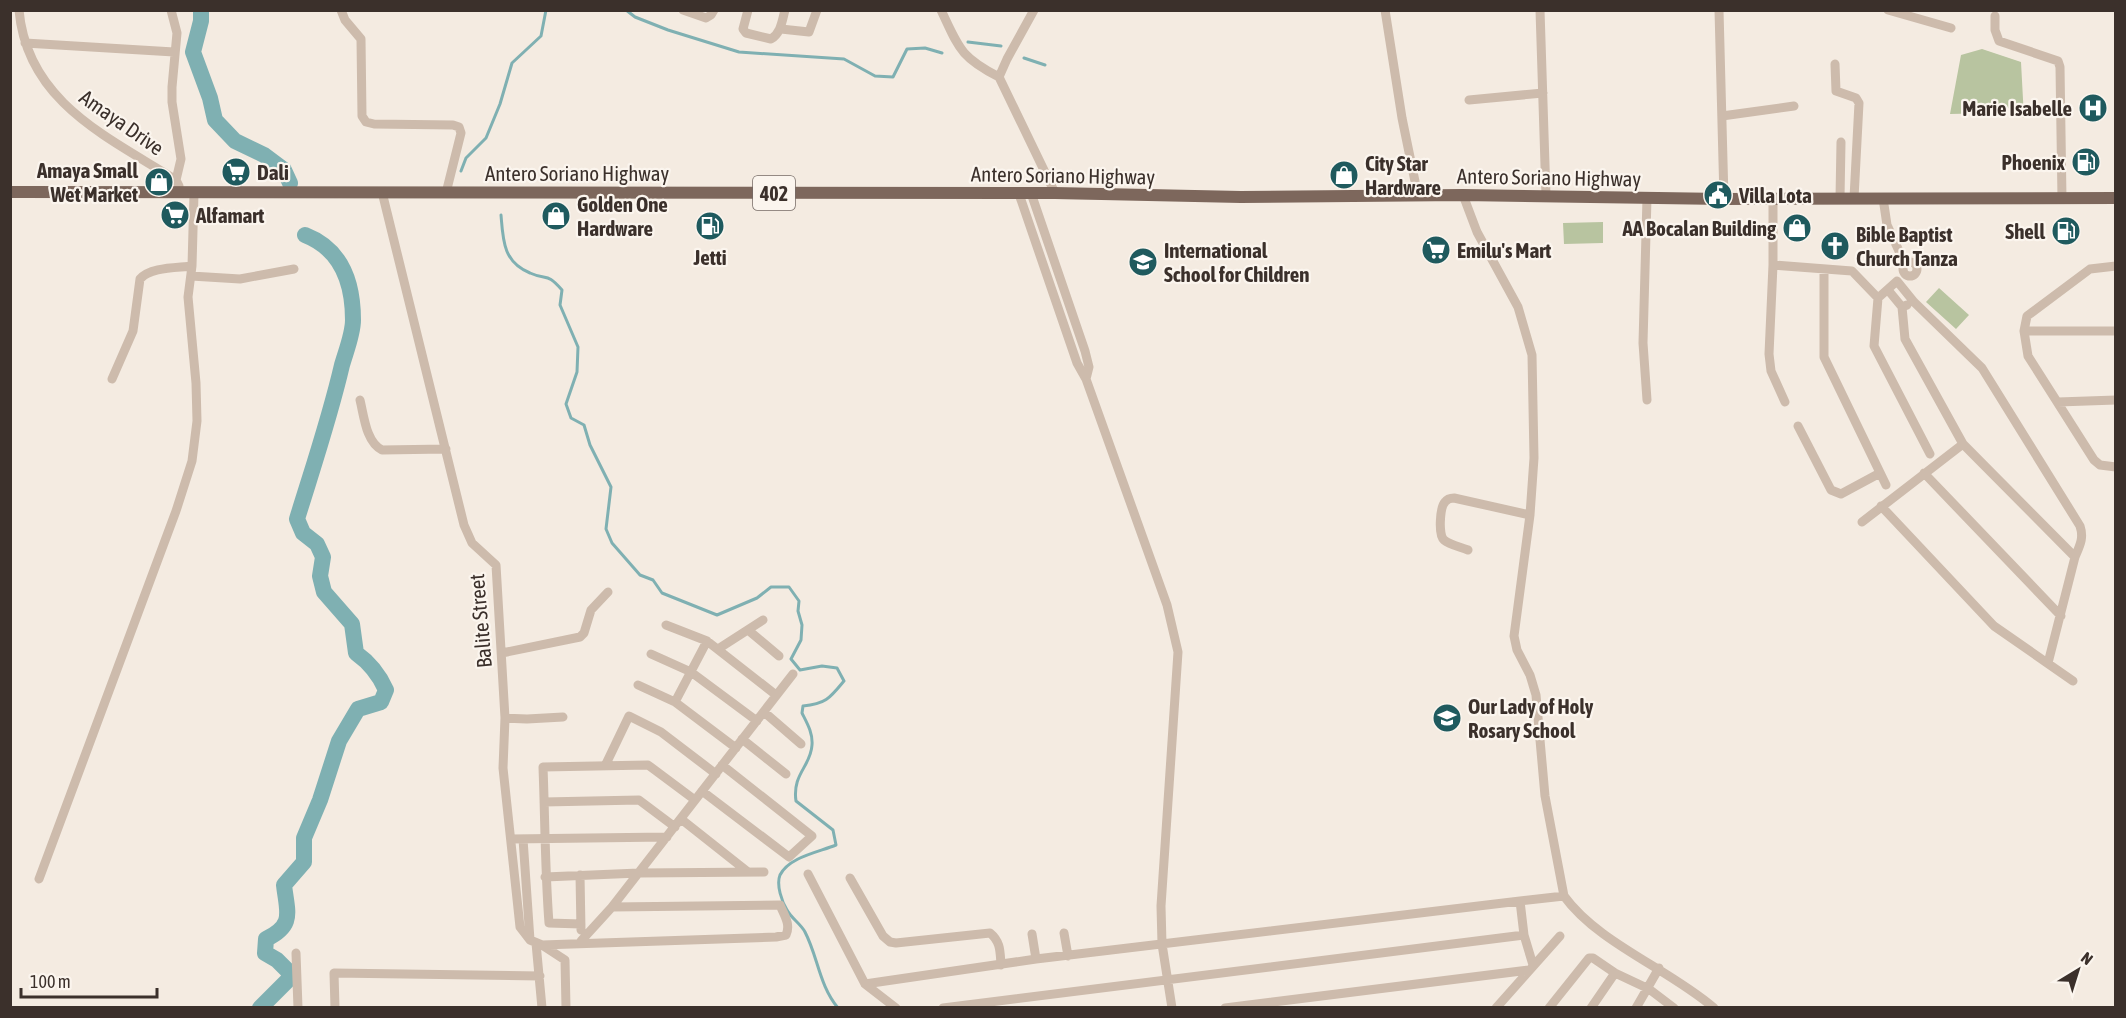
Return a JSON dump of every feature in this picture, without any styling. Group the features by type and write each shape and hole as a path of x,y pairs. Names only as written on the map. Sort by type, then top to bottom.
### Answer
{"main road":[{"name":"Antero Soriano Highway","path":"10,192 177,186 194,194 1055,193 1724,199 2115,198"}],"street":[{"name":"Amaya Drive","path":"20,10 21,28 35,68 62,102 96,130 177,186"},
{"path":"171,10 177,33 172,102 181,159 177,186"},
{"path":"341,10 345,20 361,39 362,116 366,122 459,127 461,133 446,193"},
{"path":"683,10 706,18 714,10"},
{"path":"748,10 743,29 746,33 771,39 780,28 785,10"},
{"path":"780,28 807,33 812,28 817,10"},
{"path":"941,10 960,49 967,58 976,66 999,77 1055,193"},
{"path":"999,77 1034,10"},
{"path":"1386,10 1402,118 1418,196"},
{"path":"1540,10 1546,196"},
{"path":"1719,10 1724,199"},
{"path":"1888,10 1951,28"},
{"path":"1995,16 1995,30 1999,40 2058,61 2060,67 2062,199"},
{"path":"10,29 21,28"},
{"path":"26,43 174,52"},
{"path":"1835,64 1836,91 1856,98 1859,103 1854,198"},
{"path":"1469,100 1543,93"},
{"path":"1722,116 1794,106"},
{"path":"1840,198 1841,141"},
{"name":"Balite Street","path":"382,192 468,536 472,543 496,565 505,718 503,768 520,927 536,943 565,960 566,1008"},
{"path":"39,879 176,511 192,461 197,421 188,297 192,266 194,194"},
{"path":"1025,194 1085,351 1089,367 1086,379 1167,604 1178,652 1161,906 1162,944 1172,1008"},
{"path":"1463,195 1477,232 1518,307 1532,355 1534,458 1530,515 1514,636 1517,650 1530,675 1536,695 1545,796 1564,896 1594,926 1659,968 1714,1008"},
{"path":"1647,198 1643,343 1647,400"},
{"path":"1884,198 1887,225 1905,268 1897,281 1878,298 1874,346 1930,454"},
{"path":"1773,199 1773,265 1768,354 1771,371 1785,402"},
{"path":"1773,265 1852,270 1878,298"},
{"path":"112,380 133,331 140,279 144,274 151,272 192,266"},
{"path":"2115,266 2090,269 2072,281 2027,316 2024,331 2028,356 2094,460 2100,465 2115,467"},
{"path":"190,276 240,279 294,269"},
{"path":"1824,269 1824,357 1886,485"},
{"path":"1897,281 1914,302 1982,368 2080,526 2083,540 2075,557 2048,663"},
{"path":"1888,290 1902,307 1905,339 1963,444 2075,557"},
{"path":"1902,307 1914,302"},
{"path":"2024,331 2115,331"},
{"path":"360,400 374,446 382,450 446,449"},
{"path":"2058,402 2115,400"},
{"path":"1798,426 1831,490 1836,494 1841,494 1880,473"},
{"path":"1862,522 1963,444"},
{"path":"1924,473 2061,616"},
{"path":"1467,550 1444,540 1441,536 1443,505 1446,500 1454,498 1530,515"},
{"path":"1881,506 1994,626 2073,681"},
{"path":"502,653 580,637 584,633 591,610 608,592"},
{"path":"718,650 763,620"},
{"path":"666,625 707,641 776,695"},
{"path":"748,630 779,656"},
{"path":"675,702 707,641"},
{"path":"651,654 691,672 757,721"},
{"path":"581,943 612,908 793,674"},
{"path":"638,685 675,702 736,748"},
{"path":"764,711 801,744"},
{"path":"604,766 629,716 661,732 716,774"},
{"path":"505,718 563,717"},
{"path":"742,739 786,774"},
{"path":"581,924 549,923 545,877 543,767 648,765 695,800"},
{"path":"702,791 789,857 812,836 722,765"},
{"path":"544,802 639,800 678,823 748,872"},
{"path":"511,839 667,837"},
{"path":"523,838 542,1008"},
{"path":"545,877 639,873 764,872"},
{"path":"808,874 865,984 896,1008"},
{"path":"580,875 581,943"},
{"path":"850,878 883,936 890,942 990,933 999,944 1001,965"},
{"path":"865,984 1036,959 1564,896"},
{"path":"1520,902 1531,967"},
{"path":"536,943 776,937 786,935 788,930 788,922 780,905 612,908"},
{"path":"1064,933 1068,956"},
{"path":"1032,934 1036,959"},
{"path":"943,1008 1524,935"},
{"path":"1496,1008 1560,936"},
{"path":"296,953 298,1008"},
{"path":"1549,1008 1589,958 1593,958 1615,974 1649,989 1674,1008"},
{"path":"1225,1008 1531,967"},
{"path":"1636,1008 1659,968"},
{"path":"335,1008 334,973 540,976"},
{"path":"1592,1008 1615,974"}],"green space":[{"path":"1982,49 2021,62 2024,118 2005,106 1994,113 1950,114 1961,55"},
{"path":"1603,222 1603,243 1564,244 1563,223"},
{"path":"1939,288 1969,315 1956,329 1926,302"}],"waterway":[{"path":"201,10 201,21 193,52 210,98 215,120 235,141 264,155 284,170 290,183"},
{"path":"461,171 466,158 486,138 500,104 512,63 541,36 546,10"},
{"path":"626,10 635,17 668,30 739,52 844,59 875,76 893,77 907,49 925,48 942,53"},
{"path":"968,42 1001,46"},
{"path":"1024,58 1045,65"},
{"path":"501,215 506,249 514,263 530,273 550,279 562,290 560,305 578,347 577,372 566,404 571,418 584,425 590,445 611,487 606,529 612,543 640,575 653,580 662,593 717,615 757,598 771,587 789,587 799,601 798,611 802,625 801,640 791,659 800,670 822,666 837,668 844,681 827,699 817,704 803,706 802,713 811,732 812,745 809,759 799,777 795,792 796,801 833,830 836,845 797,859 784,869 780,875 779,884 785,907 805,932 827,990 838,1008"},
{"path":"260,1008 288,980 290,973 277,960 265,953 266,939 275,934 285,923 287,910 284,885 304,862 304,838 320,800 339,741 358,709 381,702 386,690 374,669 356,653 352,624 324,592 320,576 323,557 317,544 303,533 297,519 353,325 351,293 342,269 328,249 305,235"}],"place":[{"name":"Marie Isabelle","path":"2093,108"},
{"name":"Phoenix","path":"2086,162"},
{"name":"Dali","path":"236,172"},
{"name":"City Star Hardware","path":"1344,175"},
{"name":"Amaya Small Wet Market","path":"159,182"},
{"name":"Villa Lota","path":"1718,195"},
{"name":"Alfamart","path":"175,215"},
{"name":"Golden One Hardware","path":"556,216"},
{"name":"Jetti","path":"710,226"},
{"name":"AA Bocalan Building","path":"1797,228"},
{"name":"Shell","path":"2066,231"},
{"name":"Bible Baptist Church Tanza","path":"1835,246"},
{"name":"Emilu's Mart","path":"1436,250"},
{"name":"International School for Children","path":"1143,262"},
{"name":"Our Lady of Holy Rosary School","path":"1447,718"}]}
